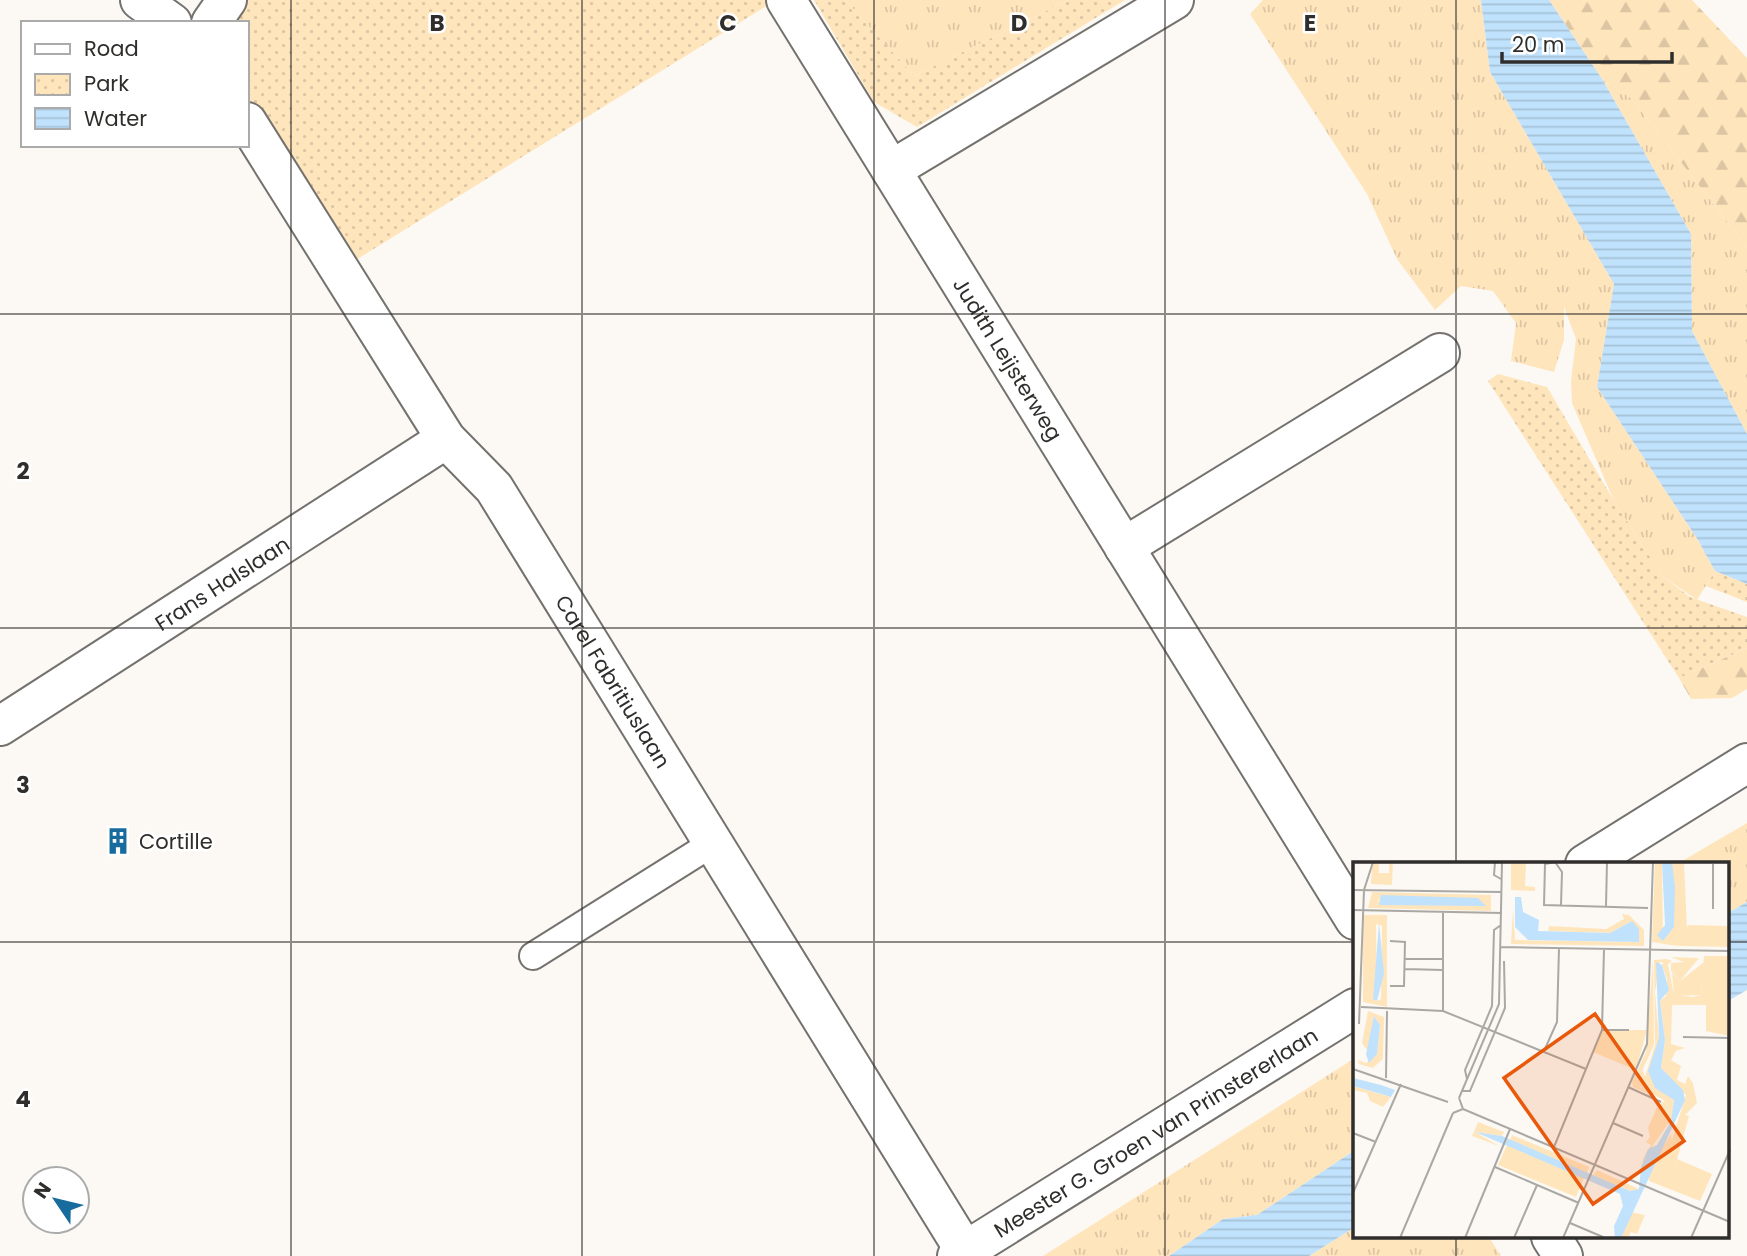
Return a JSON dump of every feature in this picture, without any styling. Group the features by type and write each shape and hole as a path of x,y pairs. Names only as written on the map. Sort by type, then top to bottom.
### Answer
{"street":[{"path":"140,0 169,21"},
{"path":"212,21 227,0"},
{"name":"Judith Leijsterweg","path":"786,0 1353,917"},
{"path":"891,170 1174,0"},
{"name":"Carel Fabritiuslaan","path":"248,124 446,439 494,488 713,843 961,1254"},
{"path":"1124,547 1440,353"},
{"name":"Frans Halslaan","path":"4,712 446,439"},
{"path":"1588,862 1747,763"},
{"name":"Meester G. Groen van Prinstererlaan","path":"961,1254 1353,1009"},
{"path":"1552,1238 1563,1256"}],"lane":[{"path":"533,956 713,843"}],"green space":[{"path":"227,0 776,0 338,271 248,124 248,21 212,21"},
{"path":"814,0 845,0 914,76 1069,0 1125,0 917,127 874,102"},
{"path":"845,0 1069,0 914,76"},
{"path":"1263,0 1481,0 1490,72 1614,284 1597,387 1698,540 1715,571 1697,600 1662,576 1614,501 1572,403 1571,381 1576,339 1564,307 1564,340 1554,372 1511,361 1516,323 1493,291 1461,286 1435,310 1397,259 1367,194 1250,14"},
{"path":"1549,0 1692,0 1747,58 1747,247 1631,98 1602,79"},
{"path":"1602,79 1631,98 1747,247 1747,434 1692,331 1691,234"},
{"path":"1498,374 1547,387 1662,576 1690,597 1747,617 1747,648 1679,678 1488,381"},
{"path":"1715,571 1747,584 1747,602 1706,586"},
{"path":"1747,648 1747,689 1732,698 1691,699 1679,678"},
{"path":"1747,823 1747,902 1730,912 1730,862 1680,862"},
{"path":"1353,1059 1353,1151 1257,1215 1223,1219 1169,1256 1043,1256"},
{"path":"1353,1228 1353,1238 1490,1238 1501,1256 1309,1256"}],"water":[{"path":"1481,0 1549,0 1602,79 1691,234 1692,331 1747,434 1747,584 1715,571 1698,540 1597,387 1614,284 1490,72"},
{"path":"1747,902 1747,990 1730,1000 1730,912"},
{"path":"1353,1151 1353,1228 1309,1256 1169,1256 1223,1219 1257,1215"}],"place":[{"name":"Cortille","path":"118,841"}]}
